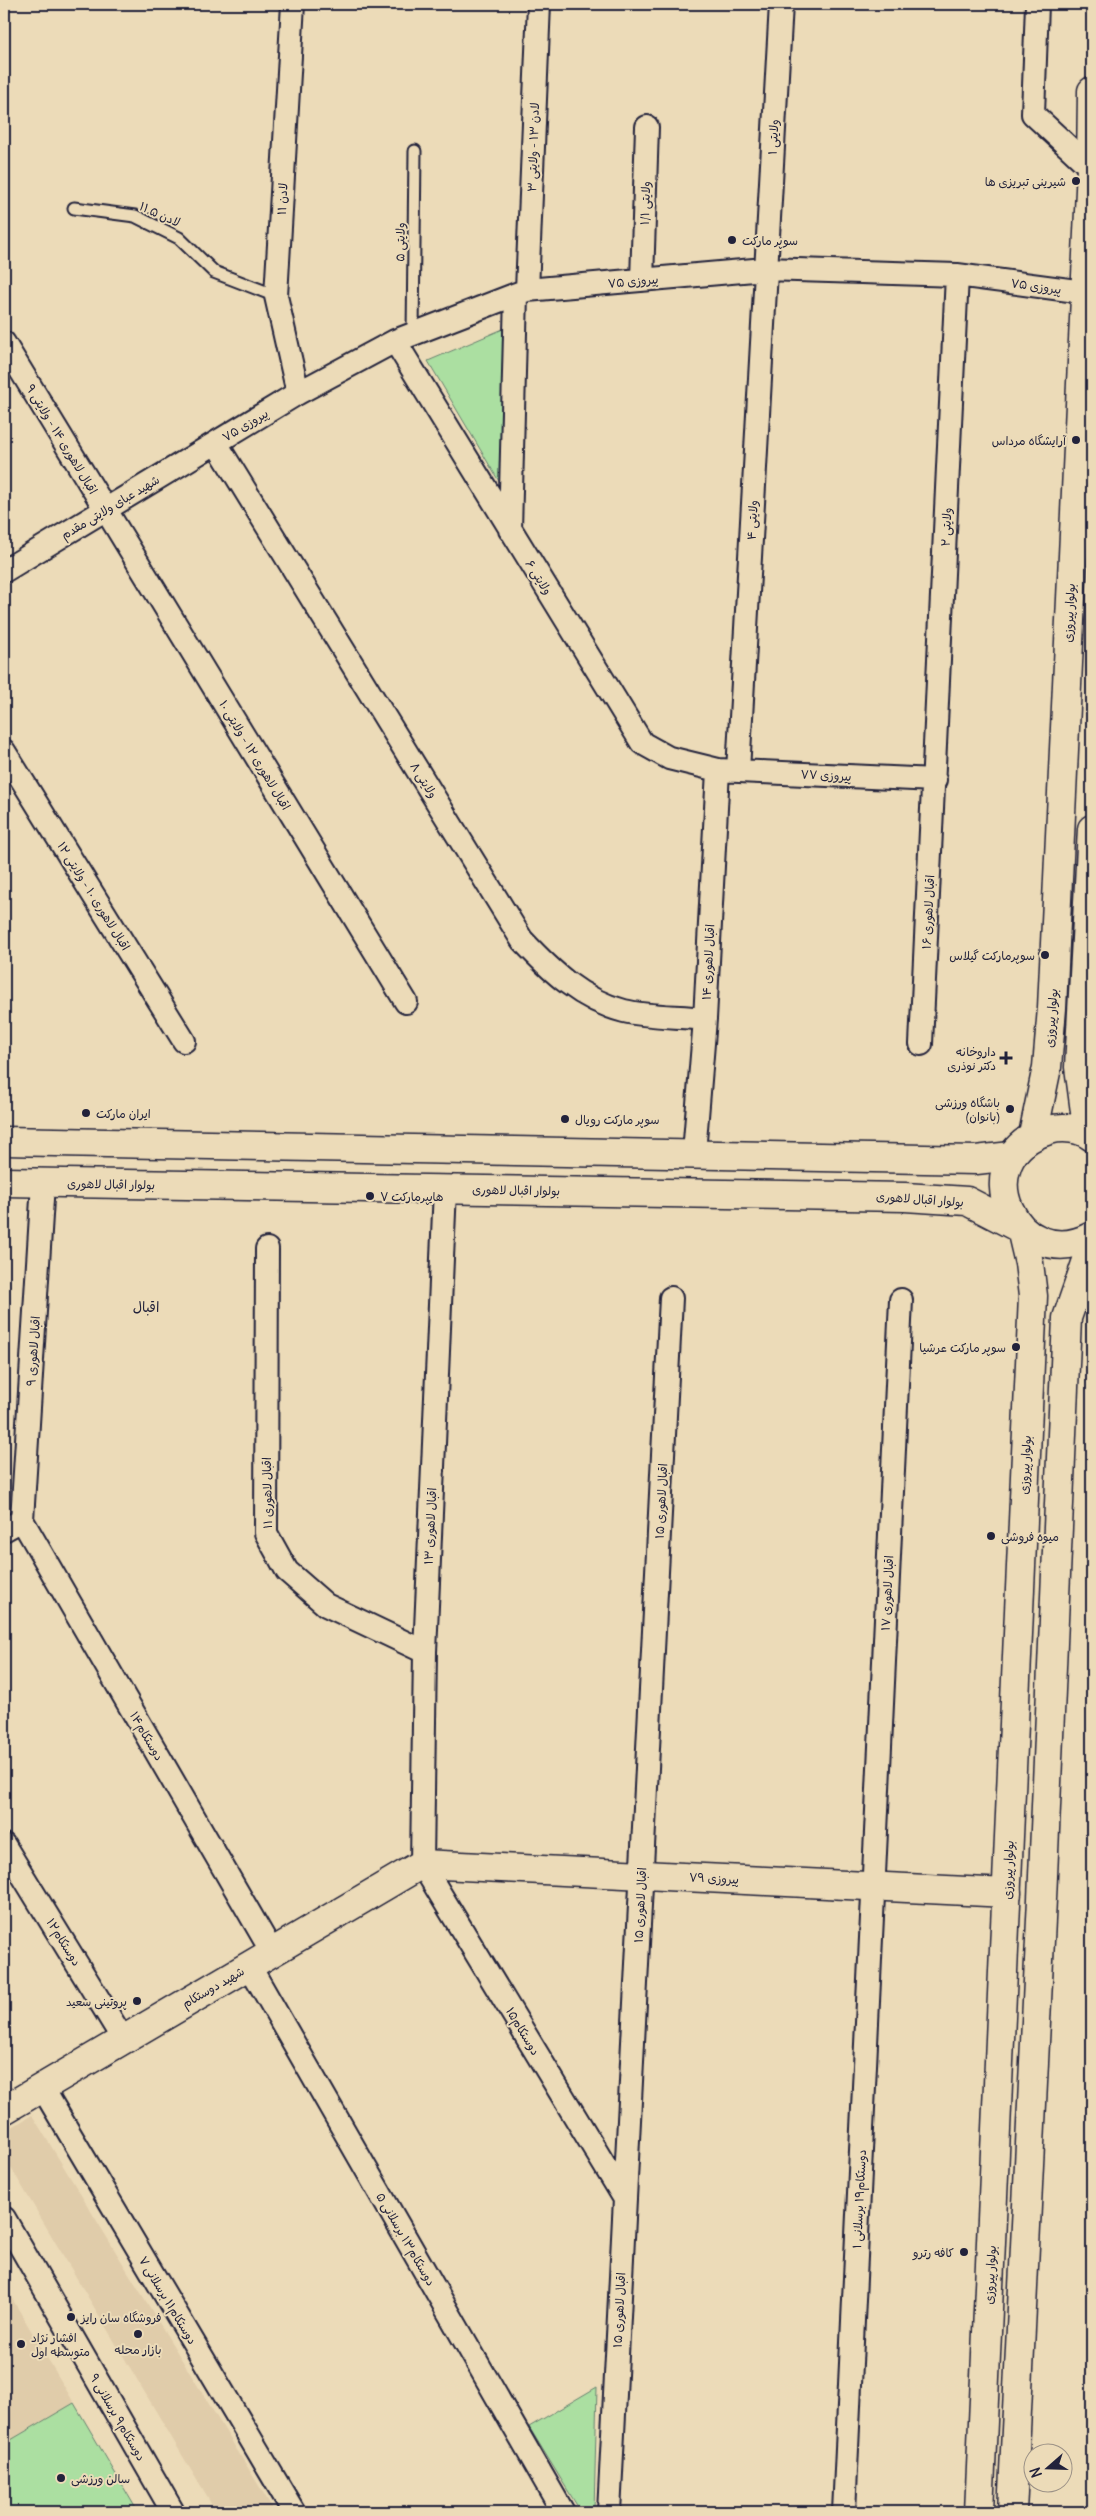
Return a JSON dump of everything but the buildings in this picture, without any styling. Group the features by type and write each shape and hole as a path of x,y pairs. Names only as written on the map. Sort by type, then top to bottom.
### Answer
{"main road":[{"name":"بولوار پیروزی","path":"1033,1135 1047,1067 1052,1008 1091,168 1092,90"},
{"path":"1090,1136 1079,1067 1092,829"},
{"path":"1021,1229 1008,1211 1003,1191 1004,1173 1011,1156 1019,1145 1033,1135 1055,1128 1072,1128 1090,1136"},
{"path":"4,1141 976,1160 1011,1156"},
{"path":"282,1147 283,1188"},
{"name":"بولوار اقبال لاهوری","path":"4,1182 905,1197 967,1201 1045,1243 1064,1245 1082,1241 1092,1236"},
{"name":"بولوار پیروزی","path":"979,2512 1033,1296 1030,1263 1021,1229"},
{"path":"1012,2512 1067,1318 1092,1246"},
{"name":"پیروزی ۷۹","path":"422,1864 1007,1893"},
{"name":"شهید دوستکام","path":"4,2110 422,1864"}],"street":[{"name":"لادن ۱۱","path":"293,4 276,296 298,393"},
{"name":"لادن ۱۳ - ولایتی ۳","path":"510,530 539,4"},
{"name":"ولایتی ۱","path":"765,269 781,4"},
{"path":"1037,4 1033,114 1091,168"},
{"name":"ولایتی ۱/۱","path":"642,280 647,127"},
{"name":"پیروزی ۷۵","path":"216,443 298,393 404,338 522,292 765,269 957,275 1084,292"},
{"name":"ولایتی ۴","path":"728,770 765,269"},
{"name":"ولایتی ۲","path":"935,780 957,275"},
{"name":"ولایتی ۶","path":"404,338 510,530 642,743 669,758 728,770"},
{"name":"اقبال لاهوری ۱۴ - ولایتی ۹","path":"4,343 105,509"},
{"name":"شهید عبای ولایتی مقدم","path":"4,572 216,443"},
{"name":"ولایتی ۸","path":"216,443 522,940 550,970 588,998 625,1011 705,1019"},
{"name":"اقبال لاهوری ۱۲ - ولایتی ۱۰","path":"105,509 406,1002"},
{"name":"اقبال لاهوری ۱۰ - ولایتی ۱۲","path":"4,751 184,1041"},
{"name":"پیروزی ۷۷","path":"728,770 935,780"},
{"name":"اقبال لاهوری ۱۴","path":"694,1153 728,770"},
{"name":"اقبال لاهوری ۱۶","path":"921,1044 935,780"},
{"name":"اقبال لاهوری ۹","path":"13,1525 43,1183"},
{"name":"اقبال لاهوری ۱۳","path":"422,1864 425,1652 445,1189"},
{"name":"اقبال لاهوری ۱۱","path":"267,1249 266,1533 287,1571 326,1605 425,1652"},
{"name":"اقبال لاهوری ۱۵","path":"609,2512 671,1298"},
{"name":"اقبال لاهوری ۱۷","path":"874,1886 900,1300"},
{"name":"دوستکام۱۴","path":"13,1525 261,1958"},
{"name":"دوستکام۱۲","path":"4,1845 123,2039"},
{"name":"دوستکام۱۵","path":"422,1864 625,2199"},
{"name":"دوستکام۱۹ برسلانی ۱","path":"844,2512 874,1886"},
{"name":"دوستکام۱۳ برسلانی ۵","path":"261,1958 563,2512"},
{"name":"دوستکام۱۱ برسلانی ۷","path":"42,2087 294,2512"},
{"name":"دوستکام۹ برسلانی ۹","path":"4,2218 173,2512"}],"lane":[{"name":"ولایتی ۵","path":"404,338 415,151"},
{"name":"لادن ۱۱.۵","path":"74,208 135,216 180,238 214,272 276,296"}],"shaded area":[{"name":"بازار محله","path":"32,2115 275,2512 216,2512 4,2156 4,2132"},
{"name":"افشار نژاد متوسطه اول","path":"4,2285 74,2403 4,2444"}],"green space":[{"path":"503,329 500,483 428,361"},
{"path":"597,2387 594,2512 581,2512 529,2427"},
{"name":"سالن ورزشی","path":"74,2403 138,2512 4,2512 4,2444"}],"place":[{"name":"شیرینی تبریزی ها","path":"1076,181"},
{"name":"سوپر مارکت","path":"732,240"},
{"name":"آرایشگاه مرداس","path":"1076,440"},
{"name":"سوپرمارکت گیلاس","path":"1045,955"},
{"name":"داروخانه دکتر نوذری","path":"1006,1058"},
{"name":"باشگاه ورزشی (بانوان)","path":"1010,1109"},
{"name":"ایران مارکت","path":"86,1113"},
{"name":"سوپر مارکت رویال","path":"565,1119"},
{"name":"هایپرمارکت ۷","path":"370,1196"},
{"name":"سوپر مارکت عرشیا","path":"1016,1347"},
{"name":"میوه فروشی","path":"991,1536"},
{"name":"پروتینی سعید","path":"137,2001"},
{"name":"کافه رترو","path":"964,2252"},
{"name":"فروشگاه سان رایز","path":"71,2317"},
{"name":"بازار محله","path":"138,2334"},
{"name":"افشار نژاد متوسطه اول","path":"21,2344"},
{"name":"سالن ورزشی","path":"61,2478"}],"district":[{"name":"اقبال","path":"146,1307"}]}
